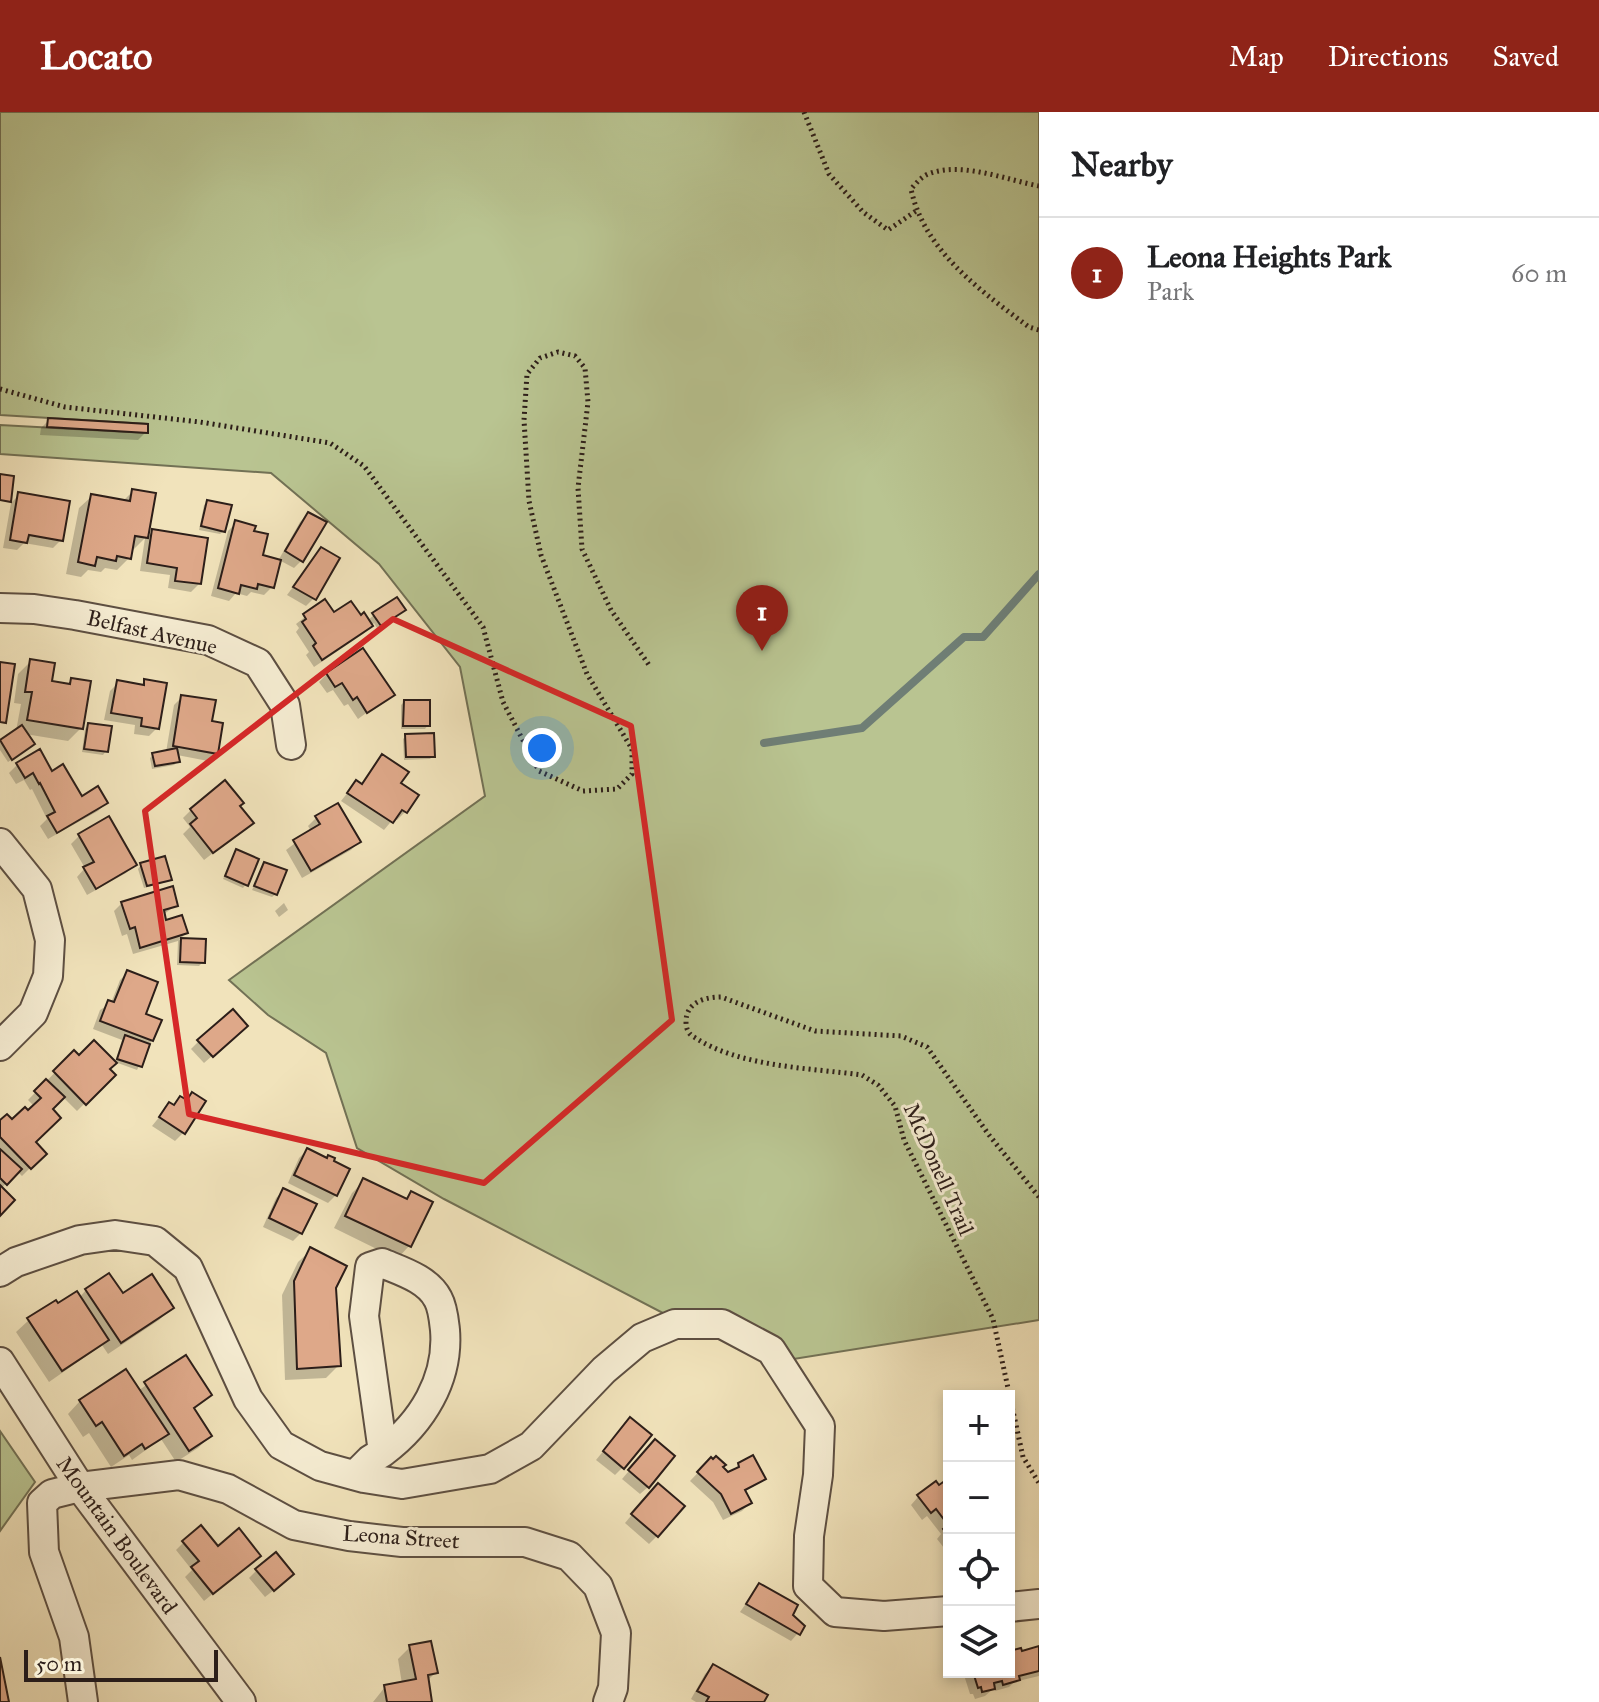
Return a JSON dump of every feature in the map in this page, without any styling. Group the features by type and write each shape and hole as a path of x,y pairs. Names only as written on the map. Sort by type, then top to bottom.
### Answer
{"street":[{"name":"Belfast Avenue","path":"0,608 75,615 208,640 258,663 285,705 291,745"},
{"path":"0,843 37,889 50,940 48,976 33,1013 0,1046"},
{"path":"0,1272 16,1262 80,1240 115,1235 155,1241 188,1268 248,1399 281,1445 320,1466 402,1484 490,1469 531,1446 604,1370 642,1338 675,1324 722,1324 771,1350 820,1426 818,1475 809,1536 808,1586 835,1612 884,1616 943,1611"},
{"path":"355,1475 400,1439 411,1426 436,1389 447,1352 438,1298 414,1276 382,1263 370,1267 364,1316 383,1452"},
{"name":"Mountain Boulevard","path":"0,1362 80,1487 241,1702"},
{"name":"Leona Street","path":"83,1702 74,1637 44,1552 42,1503 52,1494 80,1487 179,1475 228,1489 294,1525 402,1542 525,1542 569,1556 598,1586 616,1633 613,1688 608,1702"},
{"path":"1015,1606 1039,1604"}],"path":[{"path":"804,112 829,174 863,212 888,230 916,211"},
{"path":"1039,186 970,171 931,173 911,189 916,211 968,281 1029,327 1039,330"},
{"path":"0,389 65,407 200,422 330,443 364,466 483,627 503,702 539,771 583,791 617,789 632,774 632,749 587,674 541,555 529,501 524,420 527,374 540,358 558,352 575,356 585,368 588,402 578,488 582,549 611,610 649,665"},
{"name":"McDonell Trail","path":"1039,1197 989,1135 927,1047 901,1036 815,1031 721,997 708,997 694,1003 686,1015 686,1027 692,1036 704,1042 742,1058 862,1075 878,1085 895,1106 904,1140 993,1319 1023,1457 1039,1483"}],"highlighted area":[{"path":"393,619 631,726 672,1020 484,1183 189,1114 145,811"}],"green space":[{"path":"0,112 1039,112 1039,1320 781,1361 684,1324 444,1199 357,1148 326,1053 268,1015 229,980 485,796 460,667 379,564 271,473 0,454 0,425 147,433 148,424 0,415"},
{"path":"0,1431 35,1482 0,1531"}],"building":[{"path":"48,418 148,424 148,433 47,427"},
{"path":"0,474 14,476 11,502 0,500"},
{"path":"132,489 156,493 148,538 135,536 131,559 117,556 116,561 97,557 95,566 78,562 91,494 130,501"},
{"path":"18,492 70,501 63,541 29,535 27,543 10,540"},
{"path":"207,500 232,505 225,532 201,526"},
{"path":"308,512 327,522 303,562 285,551"},
{"path":"235,520 256,526 254,531 268,534 263,555 281,560 274,588 258,584 257,589 241,585 239,594 218,588"},
{"path":"152,529 208,538 201,584 175,581 177,568 147,563"},
{"path":"321,547 340,558 316,600 293,587"},
{"path":"397,597 406,610 381,626 372,613"},
{"path":"325,599 334,612 351,601 361,615 364,612 373,626 322,660 313,646 316,643 302,622 306,619 303,614"},
{"path":"363,648 395,695 367,713 357,697 353,700 342,683 335,687 326,673"},
{"path":"30,659 55,663 52,681 70,684 71,678 91,681 83,729 27,720 32,692 25,692"},
{"path":"0,662 15,664 6,723 0,722"},
{"path":"144,679 167,683 159,729 141,726 142,718 111,713 117,680 144,685"},
{"path":"181,695 216,700 212,721 223,723 218,754 173,746"},
{"path":"404,700 430,700 430,726 403,726"},
{"path":"88,723 112,726 108,752 84,749"},
{"path":"22,725 35,744 12,760 0,740"},
{"path":"434,733 435,757 406,757 405,734"},
{"path":"177,748 180,762 155,766 152,753"},
{"path":"40,749 52,771 63,764 82,796 98,786 108,803 57,833 47,816 55,812 40,783 33,773 25,778 16,763"},
{"path":"382,754 409,772 401,783 419,795 407,813 402,810 393,823 347,793 356,780 362,784"},
{"path":"225,780 244,803 240,806 254,823 213,853 190,824 197,818 190,809"},
{"path":"338,803 361,842 311,871 293,840 320,824 315,816"},
{"path":"109,816 137,865 96,889 83,867 94,862 78,834"},
{"path":"236,849 259,859 248,886 225,876"},
{"path":"165,856 172,880 147,886 140,863"},
{"path":"264,862 287,870 277,895 254,886"},
{"path":"173,886 178,906 164,910 166,920 182,915 188,933 140,948 135,927 130,929 121,902"},
{"path":"181,938 206,939 205,963 180,962"},
{"path":"127,970 158,982 146,1014 162,1020 153,1041 100,1021 108,1000 114,1002"},
{"path":"233,1009 248,1026 213,1057 197,1040"},
{"path":"125,1035 150,1044 142,1067 117,1059"},
{"path":"94,1040 117,1063 110,1069 116,1075 86,1105 53,1071 74,1050 79,1055"},
{"path":"46,1079 65,1097 53,1109 61,1118 36,1142 47,1154 31,1169 0,1137 0,1120 7,1114 12,1119 25,1107 28,1110 41,1098 34,1091"},
{"path":"192,1092 206,1101 185,1134 159,1117 169,1102 174,1105 180,1096 187,1100"},
{"path":"307,1148 327,1158 328,1155 335,1158 334,1161 350,1169 337,1196 294,1175"},
{"path":"0,1149 22,1169 7,1185 0,1178"},
{"path":"363,1178 407,1199 411,1191 433,1202 411,1247 345,1216"},
{"path":"0,1185 15,1200 0,1216"},
{"path":"283,1188 317,1204 302,1234 269,1218"},
{"path":"310,1247 347,1266 336,1288 341,1366 297,1369 294,1281"},
{"path":"109,1273 123,1293 152,1274 174,1308 121,1343 85,1289"},
{"path":"77,1291 109,1340 62,1371 27,1318"},
{"path":"186,1355 212,1395 194,1408 212,1436 189,1451 144,1382"},
{"path":"126,1369 169,1434 145,1449 142,1444 124,1456 102,1422 96,1426 79,1400"},
{"path":"630,1417 652,1435 624,1469 603,1451"},
{"path":"655,1439 675,1456 649,1488 628,1470"},
{"path":"753,1455 766,1479 745,1490 752,1503 731,1514 721,1494 697,1472 711,1457 716,1456 726,1465 723,1467 728,1472"},
{"path":"936,1481 939,1485 943,1482 943,1518 936,1509 931,1513 917,1495"},
{"path":"658,1483 685,1506 658,1537 631,1514"},
{"path":"201,1525 218,1546 239,1528 261,1556 213,1594 191,1567 199,1561 182,1541"},
{"path":"276,1552 294,1574 274,1591 255,1569"},
{"path":"759,1583 798,1605 793,1615 805,1626 800,1635 746,1604"},
{"path":"431,1641 438,1673 428,1675 432,1702 387,1702 384,1685 416,1679 409,1645"},
{"path":"1039,1646 1039,1671 1019,1676 1020,1680 1003,1685 1002,1681 994,1683 995,1689 982,1692 981,1687 978,1688 975,1678 1015,1678 1015,1650 1021,1648 1022,1651"},
{"path":"0,1657 9,1702 0,1702"},
{"path":"713,1664 768,1695 764,1702 706,1702 709,1697 697,1691"}],"waterway":[{"path":"764,743 862,728 964,637 983,637 1039,574"}],"place":[{"name":"Leona Heights Park","path":"762,651"}]}
